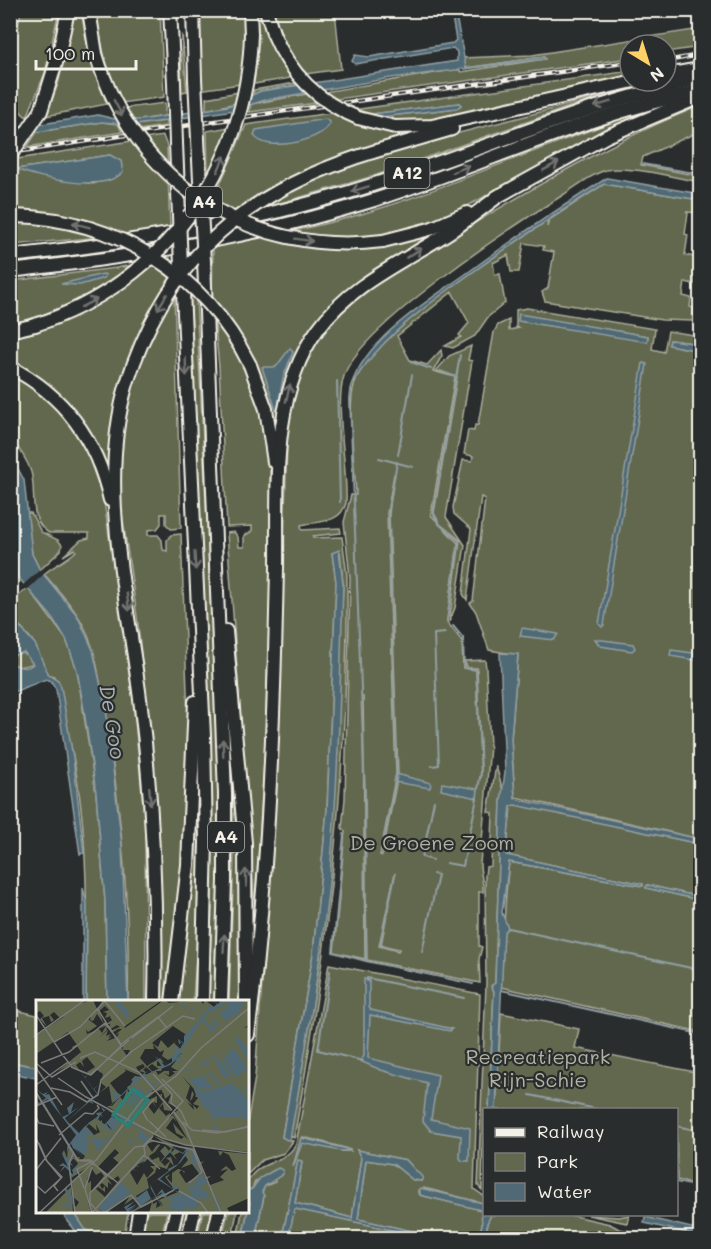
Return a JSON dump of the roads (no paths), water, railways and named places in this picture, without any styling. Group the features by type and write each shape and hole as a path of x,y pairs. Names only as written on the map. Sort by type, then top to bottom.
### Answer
{"highway":[{"path":"10,156 41,111 59,53 68,10"},
{"name":"A4","path":"89,10 96,54 114,100 139,141 172,177 205,202 247,225 286,237 327,243 383,241 441,225 601,139 700,97"},
{"name":"A4","path":"170,10 206,842 202,1000"},
{"name":"A4","path":"193,10 217,555 226,841 220,1000"},
{"path":"10,331 34,325 87,304 125,280 168,242 195,209 217,173 235,129 247,82 250,10"},
{"name":"A12","path":"266,10 273,33 287,61 309,88 344,112 370,122 395,127 426,127 618,84"},
{"path":"678,73 700,69"},
{"name":"A12","path":"10,256 158,237 300,206 406,174 587,109 700,79"},
{"name":"A12","path":"10,271 180,248 310,219 398,192 621,112 700,91"},
{"name":"A12","path":"155,1000 156,922 152,819 141,706 120,544 115,455 127,383 146,332 174,284 213,239 255,204 327,167 524,105"},
{"name":"A4","path":"249,1027 267,828 274,698 277,532 286,400 297,364 311,339 336,308 359,288 454,229 500,195"},
{"name":"A4","path":"13,216 40,217 87,226 122,239 154,256 188,282 209,303 229,329 250,365 263,398 271,435 277,532"},
{"name":"A12","path":"10,367 51,394 71,414 86,436 103,471 120,544"},
{"name":"A4","path":"217,555 231,671 243,812 247,917 245,1000"},
{"name":"A4","path":"172,1000 188,865 199,653"},
{"path":"135,1239 139,1213"},
{"path":"170,1239 176,1213"},
{"path":"188,1239 194,1213"},
{"path":"213,1239 219,1213"}],"water":[{"path":"451,11 455,11 466,68 544,57 545,59 391,78 265,100 234,110 149,123 135,125 102,122 11,136 11,129 98,115 115,119 141,120 228,106 261,91 457,61 457,52 453,48 355,64 352,61 355,55 369,57 453,43 456,40"},
{"path":"459,103 461,105 457,108 372,118 364,115"},
{"path":"326,119 330,123 317,135 293,143 269,144 260,141 254,135 256,130"},
{"path":"110,155 121,161 123,172 102,182 56,180 17,169"},
{"path":"607,178 700,194 700,200 604,184 498,254 416,314 387,340 351,386 370,352 417,308 518,236"},
{"path":"106,275 104,278 80,285 61,284"},
{"path":"519,314 648,336 647,342 518,321"},
{"path":"670,340 700,344 700,351 669,345"},
{"path":"290,348 293,352 283,378 277,413 262,367 276,367"},
{"path":"643,363 647,364 602,627 599,624"},
{"path":"10,454 24,480 32,554 40,570 77,615 93,650 106,709 122,846 128,1000 107,1000 105,901 96,793 77,670 66,639 51,616 18,577 12,560"},
{"path":"339,550 343,584 337,765 330,874 307,1040 290,1139 287,1140 282,1137 313,954 327,810 336,582 332,553"},
{"path":"10,616 35,644 48,674 58,680 61,687 73,757 84,853 80,854 56,689 51,681 46,679 11,693 11,663 22,667 33,664 24,652 11,656"},
{"path":"522,628 558,634 554,640 520,636"},
{"path":"595,639 633,644 635,648 632,651 600,646"},
{"path":"671,650 700,654 700,661 670,656"},
{"path":"500,653 518,654 511,739 515,799 700,839 700,844 511,806 506,855 643,884 643,886 509,862 502,913 508,928 504,932 496,1108 489,1108 494,991 491,986 495,983 501,801 505,772"},
{"path":"396,774 431,783 430,788 394,782"},
{"path":"442,783 478,789 477,798 441,790"},
{"path":"647,885 700,897 700,900 646,888"},
{"path":"83,888 87,903 86,1000 83,1000"},
{"path":"364,979 369,980 371,1010 452,1029 450,1031 370,1015 368,1058 438,1075 431,1119 470,1128 469,1161 462,1161 460,1158 461,1136 431,1131 423,1121 427,1083 381,1070 360,1061 364,1056"},
{"path":"11,1062 36,1067 36,1078 11,1073"},
{"path":"301,1138 351,1150 341,1151 302,1143 293,1167"},
{"path":"357,1150 406,1160 423,1178 421,1181 413,1180 393,1164 366,1160 358,1219 443,1238 429,1238 295,1209 288,1238 282,1238 298,1160 302,1161 295,1203 352,1218 361,1158"},
{"path":"278,1168 283,1170 283,1174 265,1186 262,1192 264,1196 255,1238 242,1238 249,1213 249,1190 260,1178"},
{"path":"420,1188 483,1203 483,1216 490,1216 487,1223 487,1238 478,1238 482,1225 481,1210 420,1195"},
{"path":"65,1213 75,1213 85,1229 100,1238 81,1238 64,1216"},
{"path":"645,1217 700,1230 700,1236 644,1223"}],"waterway":[{"path":"642,164 700,174"},
{"path":"447,620 459,541 439,524 433,513 460,355"},
{"path":"411,362 431,369"},
{"path":"440,371 456,377"},
{"path":"398,455 412,375"},
{"path":"337,381 340,502"},
{"path":"352,383 350,399 365,793 366,961 473,984"},
{"path":"379,458 413,467"},
{"path":"381,852 397,775 388,513 397,462"},
{"path":"453,626 463,638 464,668 476,669 481,772 478,789"},
{"path":"432,766 439,765 434,634 445,633"},
{"path":"446,863 463,866 477,798"},
{"path":"433,860 422,857 434,801"},
{"path":"344,834 333,952 366,961"},
{"path":"422,952 438,875 433,874"},
{"path":"395,875 380,945 396,949"},
{"path":"508,928 700,970"},
{"path":"330,971 318,1050 363,1061"},
{"path":"367,981 367,978 464,998"},
{"path":"501,990 700,1034"},
{"path":"530,1095 592,1108"},
{"path":"678,1126 700,1131"},
{"path":"678,1182 700,1187"}],"railway":[{"path":"678,59 700,55"},
{"path":"10,153 618,64"}],"water label":[{"name":"De Goo","path":"112,722"}],"park label":[{"name":"De Groene Zoom","path":"432,843"},
{"name":"Recreatiepark Rijn-Schie","path":"538,1068"}]}
